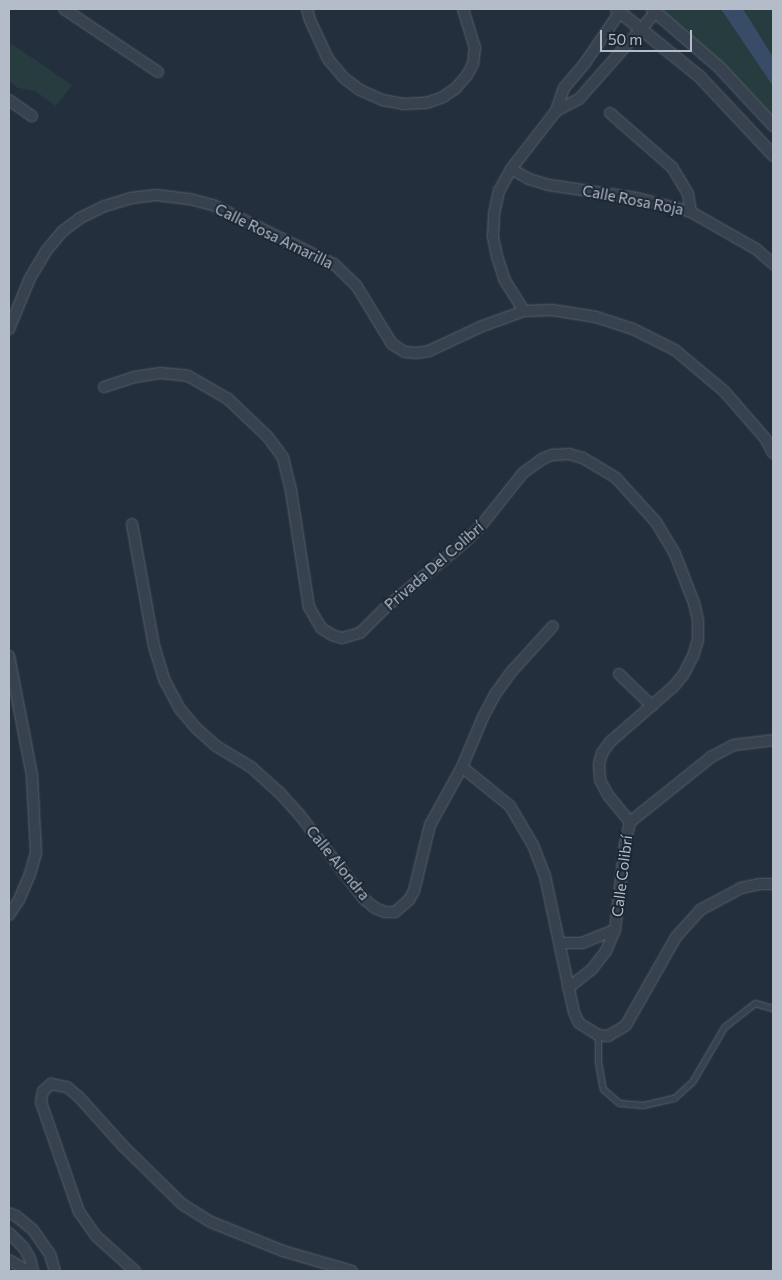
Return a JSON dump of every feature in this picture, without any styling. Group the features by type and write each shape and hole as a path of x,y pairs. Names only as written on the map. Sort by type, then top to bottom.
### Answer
{"street":[{"path":"64,9 158,72"},
{"path":"307,9 328,59 344,78 360,90 382,100 404,104 426,103 443,97 455,89 467,75 473,64 475,48 463,9"},
{"path":"524,311 505,281 497,257 493,236 494,214 499,191 511,169 556,111 564,88 584,63 619,10 698,76 773,155"},
{"path":"556,111 579,99 641,29 654,10 720,68 773,125"},
{"path":"584,63 600,75"},
{"path":"9,100 32,116"},
{"path":"610,113 672,167 688,194 691,212"},
{"name":"Calle Rosa Roja","path":"511,169 529,179 549,185 637,198 691,212 756,249 773,264"},
{"name":"Calle Rosa Amarilla","path":"9,329 30,278 46,251 63,231 80,218 105,206 156,195 213,205 334,264 356,285 392,344 405,352 417,354 429,351 480,327 524,311 552,310 596,317 633,329 675,350 724,391 765,438 773,453"},
{"name":"Privada Del Colibrí","path":"104,387 135,377 161,373 188,376 228,398 262,431 282,458 291,491 309,607 321,628 332,635 342,638 360,633 392,602 465,542 532,465 552,455 569,454 584,458 616,478 656,522 675,554 694,603 698,621 698,640 684,674 674,687 610,742 602,753 599,764 600,780 608,795 630,822"},
{"name":"Calle Alondra","path":"132,524 154,646 166,681 180,709 196,728 216,746 251,767 279,792 299,814 359,892 375,908 385,912 394,912 409,900 414,891 430,825 462,767"},
{"path":"553,626 513,670 496,693 462,767 499,795 510,806 523,825 545,876 568,988 579,1023 598,1035 608,1036 626,1025 676,937 700,910 741,888 760,884 773,884"},
{"path":"9,656 32,776 36,853 19,900 9,915"},
{"path":"619,674 652,706"},
{"path":"630,822 711,757 734,745 773,740"},
{"name":"Calle Colibrí","path":"568,988 592,969 606,951 615,930 625,844 630,822"},
{"name":"Calle Colibrí","path":"560,943 582,943 615,930"},
{"path":"135,1271 96,1236 79,1212 41,1102 44,1091 51,1084 61,1084 79,1097 124,1147 190,1209 239,1235 283,1251 352,1271"},
{"path":"9,1213 16,1216 33,1230 50,1254 55,1271"},
{"path":"9,1233 24,1248 30,1259 33,1271"},
{"path":"9,1260 28,1271"}],"lane":[{"path":"598,1035 598,1062 603,1089 619,1103 643,1105 674,1098 692,1082 724,1027 755,1003 773,1008"}],"green space":[{"path":"652,9 773,9 773,125"},
{"path":"9,42 72,85 56,106 35,91 18,88 9,81"}],"water":[{"path":"721,9 743,9 773,57 773,86"}]}
